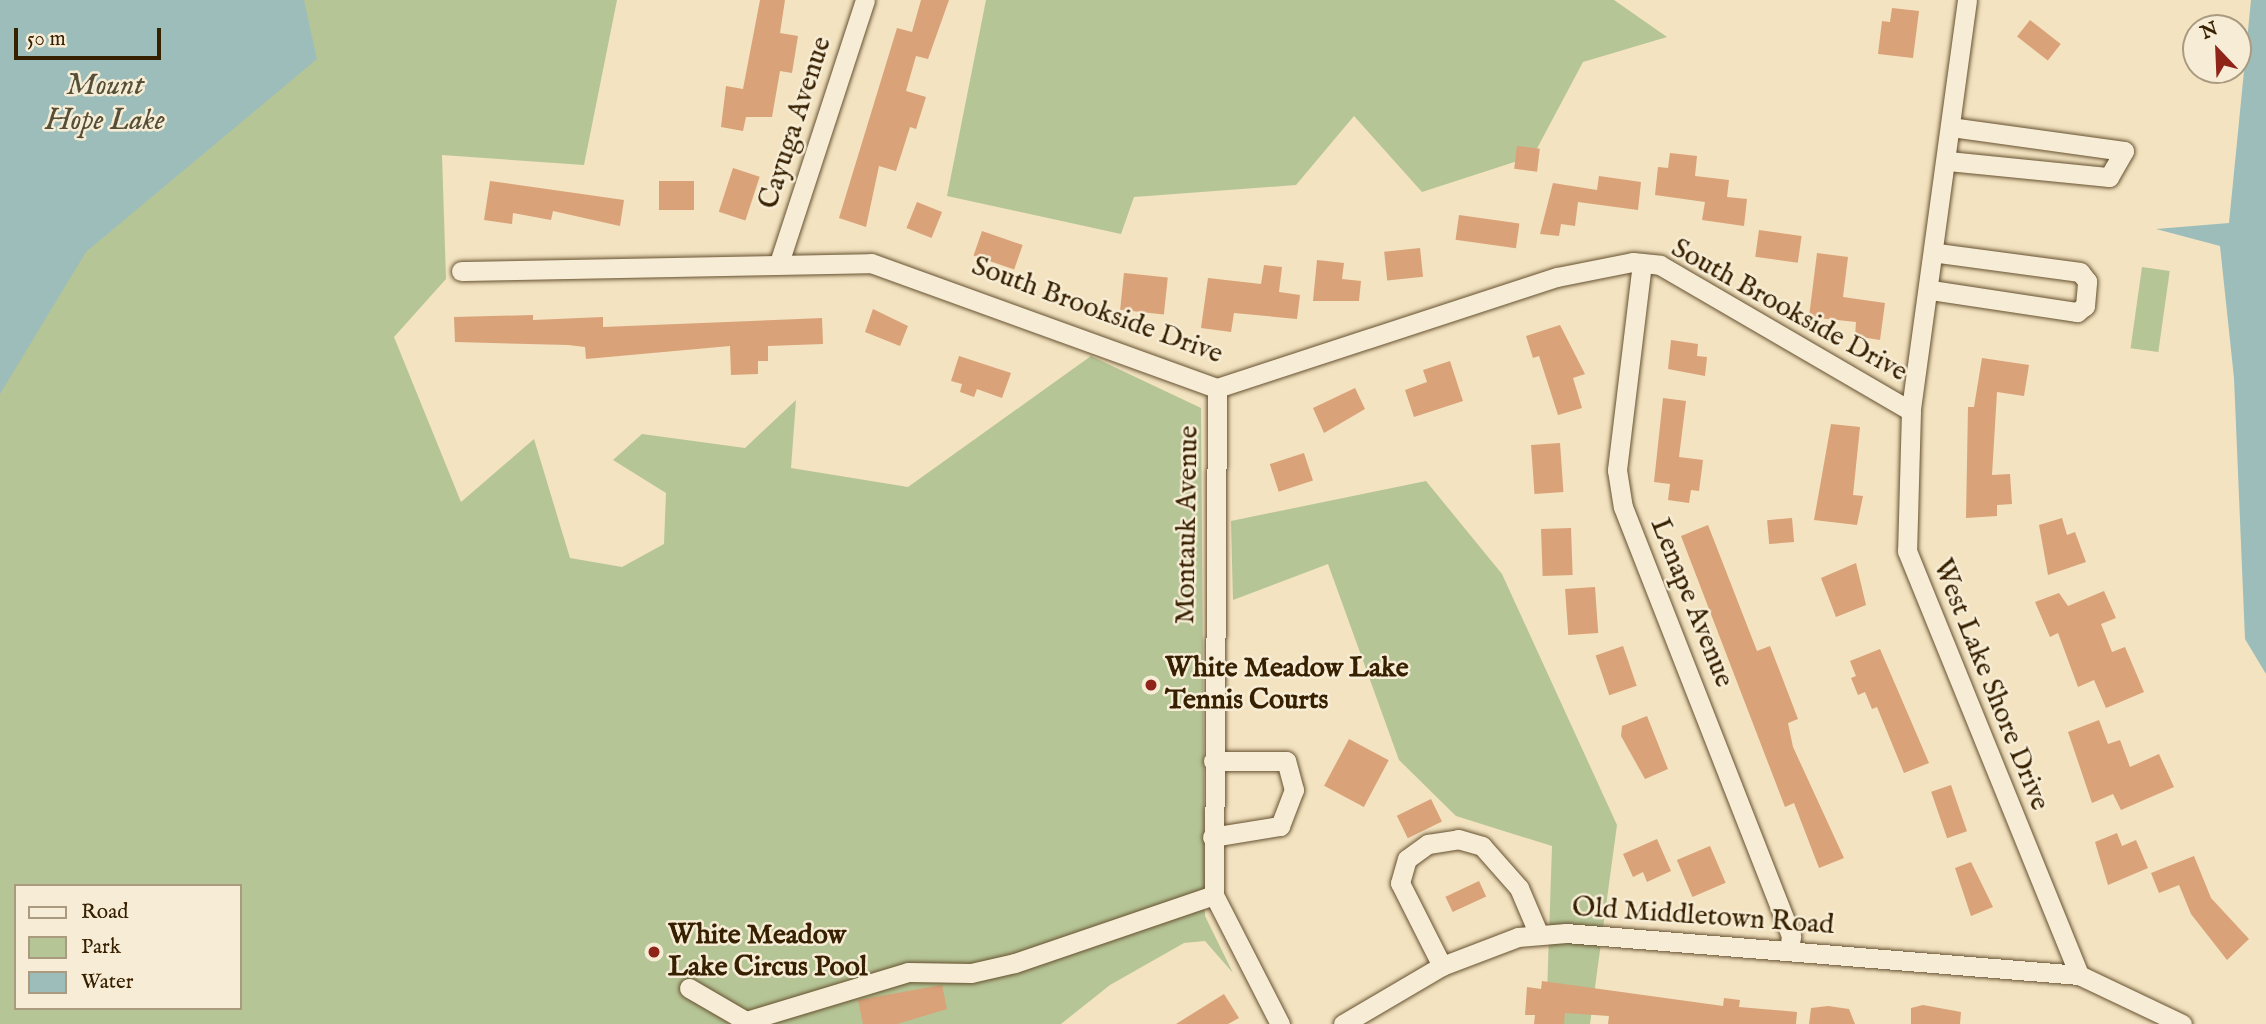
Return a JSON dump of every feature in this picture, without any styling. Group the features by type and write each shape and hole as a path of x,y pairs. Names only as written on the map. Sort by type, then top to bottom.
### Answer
{"street":[{"name":"Cayuga Avenue","path":"779,263 866,0"},
{"name":"West Lake Shore Drive","path":"1967,0 1937,253 1911,411 1907,551 2079,975"},
{"path":"1948,161 2109,177 2124,151 1952,127"},
{"path":"1931,290 2077,312 2085,306 2087,281 2080,272 1937,253"},
{"name":"South Brookside Drive","path":"461,271 871,263 906,272 1217,388 1581,270 1642,263 1660,265 1911,411"},
{"name":"Lenape Avenue","path":"1642,263 1617,470 1623,507 1791,936 1789,951"},
{"name":"Montauk Avenue","path":"1217,388 1213,895 1280,1024"},
{"path":"1212,837 1280,826 1294,790 1286,761 1213,761"},
{"path":"1442,966 1400,883 1407,859 1428,844 1458,839 1482,846 1519,888 1539,936"},
{"path":"689,988 746,1021 908,972 971,973 1015,963 1213,895"},
{"name":"Old Middletown Road","path":"1343,1024 1442,966 1539,936 1653,937 2079,975"},
{"path":"2079,975 2182,1024"}],"green space":[{"path":"0,0 617,0 584,165 442,155 446,279 394,337 461,502 534,439 570,558 622,567 664,544 666,493 613,460 642,434 745,448 796,400 791,468 908,487 1091,356 1201,408 1205,916 1233,973 1205,941 1184,943 1110,985 1061,1024 0,1024"},
{"path":"986,0 1614,0 1667,37 1583,62 1533,156 1422,192 1354,116 1296,185 1134,197 1121,234 947,196"},
{"path":"2142,267 2170,271 2158,352 2131,348"},
{"path":"1426,481 1502,574 1617,825 1590,1024 1546,1024 1552,846 1456,816 1399,760 1328,564 1233,600 1231,521"}],"water":[{"name":"Mount Hope Lake","path":"0,0 304,0 317,59 86,252 0,394"},
{"path":"2251,0 2266,0 2266,674 2245,639 2234,378 2220,246 2156,229 2229,223 2243,84 2252,84 2252,14 2250,14"}],"building":[{"path":"760,0 785,0 780,33 798,36 792,73 780,71 772,117 746,117 743,131 721,127 726,86 743,89"},
{"path":"921,0 949,0 928,59 916,56 906,91 926,97 916,129 910,127 896,171 879,166 866,227 839,218 897,28 912,32"},
{"path":"1892,8 1919,11 1913,58 1878,54 1882,21 1890,22"},
{"path":"2030,20 2061,44 2048,61 2017,37"},
{"path":"1517,146 1540,149 1537,172 1514,169"},
{"path":"1670,153 1697,156 1695,176 1729,180 1727,197 1747,199 1744,226 1702,220 1705,202 1655,195 1658,167 1668,168"},
{"path":"733,168 760,177 745,220 719,212"},
{"path":"1599,176 1641,182 1638,210 1578,202 1575,226 1561,224 1559,236 1540,234 1553,183 1597,190"},
{"path":"490,181 624,200 620,226 553,211 551,220 513,213 512,224 484,220"},
{"path":"659,181 694,181 694,210 659,210"},
{"path":"917,202 942,212 932,238 907,228"},
{"path":"1459,215 1519,223 1516,248 1456,240"},
{"path":"1759,230 1802,236 1798,263 1755,257"},
{"path":"982,231 1023,245 1014,270 974,256"},
{"path":"1420,248 1423,277 1387,281 1384,252"},
{"path":"1817,253 1848,257 1843,297 1885,303 1880,340 1855,336 1856,322 1809,317"},
{"path":"1317,260 1344,263 1342,279 1361,281 1359,301 1313,301"},
{"path":"1264,265 1282,267 1279,292 1300,295 1297,319 1234,313 1231,332 1201,328 1208,278 1261,284"},
{"path":"1124,273 1168,278 1164,314 1120,310"},
{"path":"873,309 908,326 900,346 865,332"},
{"path":"533,315 533,320 603,317 603,327 822,318 823,344 768,346 768,361 758,361 758,374 731,375 730,346 586,359 585,347 455,342 454,317"},
{"path":"1560,325 1585,374 1573,378 1582,408 1558,415 1539,356 1533,358 1526,336"},
{"path":"1671,340 1698,344 1697,356 1707,357 1705,376 1668,369"},
{"path":"959,356 1011,373 1002,398 977,389 974,397 960,392 962,384 951,381"},
{"path":"1982,358 2029,365 2024,396 1997,392 1992,475 2010,474 2012,504 1997,505 1997,516 1966,518 1968,407 1974,407"},
{"path":"1450,361 1463,401 1414,417 1405,390 1427,382 1423,370"},
{"path":"1355,388 1365,409 1324,433 1313,408"},
{"path":"1663,398 1686,401 1679,457 1703,460 1699,491 1691,490 1689,503 1668,500 1670,484 1654,482"},
{"path":"1831,424 1860,427 1853,495 1863,496 1857,525 1814,520"},
{"path":"1560,443 1563,492 1534,494 1531,445"},
{"path":"1304,453 1313,481 1279,492 1270,464"},
{"path":"1792,518 1794,542 1769,544 1767,520"},
{"path":"2062,518 2067,535 2075,532 2086,562 2048,575 2039,525"},
{"path":"1708,525 1757,651 1770,646 1798,719 1788,723 1793,747 1844,858 1819,868 1794,803 1785,807 1681,536"},
{"path":"1571,528 1573,575 1543,576 1541,529"},
{"path":"1856,563 1866,605 1836,617 1821,578"},
{"path":"1595,587 1598,633 1568,635 1565,589"},
{"path":"2104,591 2116,618 2101,624 2112,652 2125,647 2144,692 2106,708 2094,680 2078,687 2058,633 2050,637 2035,602 2059,593 2068,606"},
{"path":"1623,646 1637,686 1609,695 1596,655"},
{"path":"1880,649 1929,763 1904,773 1877,707 1872,709 1865,692 1858,695 1851,678 1856,676 1850,661"},
{"path":"1647,716 1668,769 1645,779 1621,736 1622,726"},
{"path":"2099,720 2108,744 2120,740 2130,767 2159,754 2174,787 2121,810 2113,794 2092,803 2068,732"},
{"path":"1349,739 1389,760 1364,807 1324,786"},
{"path":"1951,785 1967,831 1947,838 1931,792"},
{"path":"1431,799 1442,821 1408,838 1397,816"},
{"path":"2117,833 2122,846 2136,840 2148,868 2108,885 2095,842"},
{"path":"1657,839 1671,871 1647,882 1643,872 1633,877 1623,854"},
{"path":"1710,846 1726,883 1692,897 1677,860"},
{"path":"2194,856 2211,898 2249,939 2227,960 2191,914 2179,885 2159,893 2151,873"},
{"path":"1971,862 1993,907 1971,916 1955,868"},
{"path":"1479,881 1486,896 1453,912 1445,897"},
{"path":"1542,981 1723,1006 1724,998 1740,1000 1739,1007 1797,1012 1796,1024 1608,1024 1609,1016 1565,1013 1564,1024 1534,1024 1535,1015 1525,1015 1527,987 1541,989"},
{"path":"942,985 947,1009 897,1024 863,1024 858,1000"},
{"path":"1224,994 1239,1018 1228,1024 1176,1024"},
{"path":"1923,1005 1961,1012 1960,1024 1911,1024 1911,1008"},
{"path":"1828,1006 1849,1009 1855,1024 1809,1024 1811,1008"}],"place":[{"name":"White Meadow Lake Tennis Courts","path":"1151,685"},
{"name":"White Meadow Lake Circus Pool","path":"654,952"}]}
